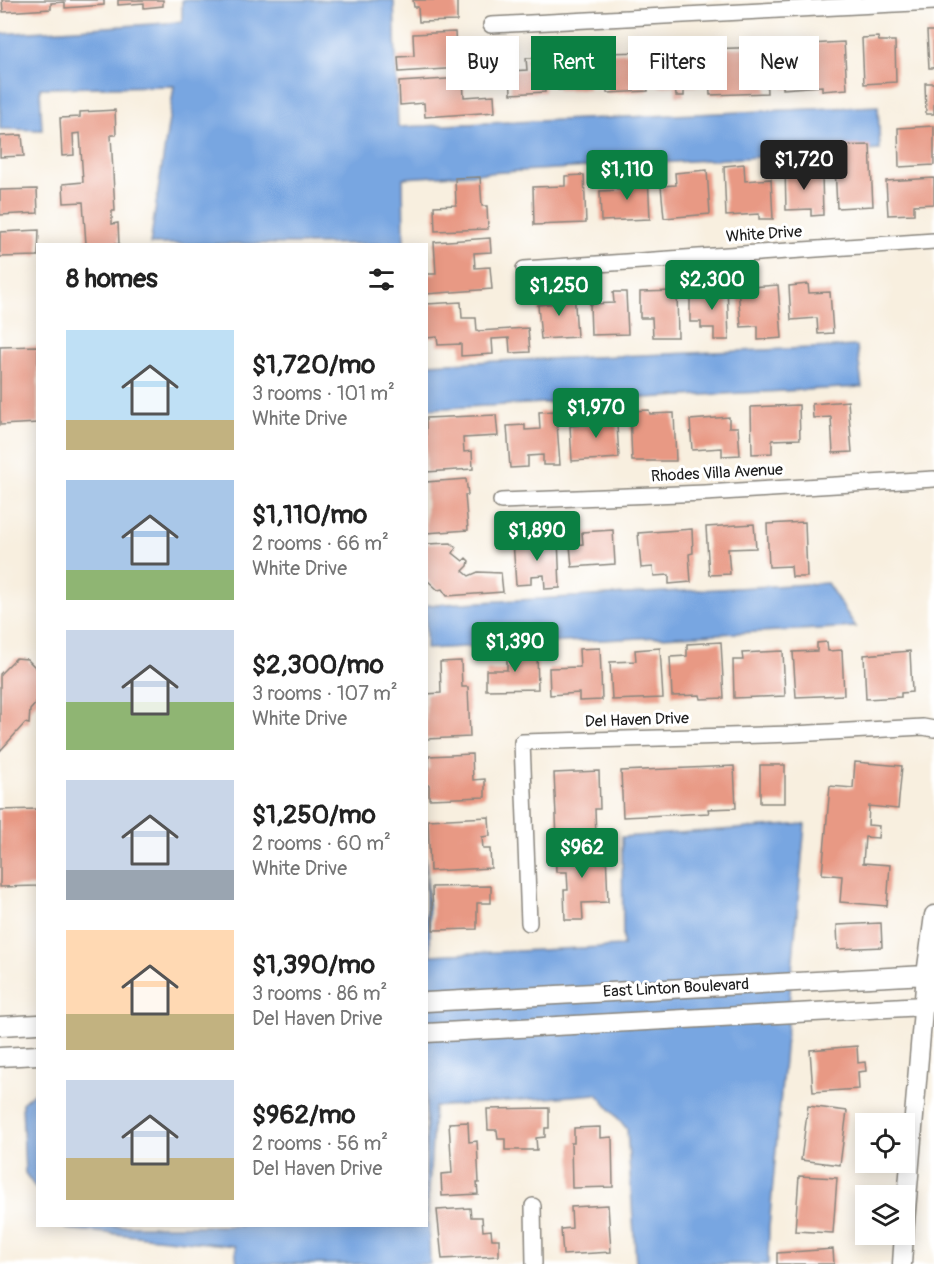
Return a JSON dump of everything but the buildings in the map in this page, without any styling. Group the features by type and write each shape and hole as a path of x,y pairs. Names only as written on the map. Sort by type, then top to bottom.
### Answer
{"main road":[{"path":"908,1185 926,975 934,915"},
{"name":"East Linton Boulevard","path":"428,1002 926,975"},
{"name":"East Linton Boulevard","path":"428,1033 924,1006"},
{"path":"0,1026 36,1024"},
{"path":"0,1058 36,1055"},
{"path":"902,1264 903,1245"}],"street":[{"path":"491,25 934,2"},
{"name":"White Drive","path":"524,269 934,241"},
{"name":"Rhodes Villa Avenue","path":"501,501 705,493 934,479"},
{"name":"Del Haven Drive","path":"529,923 522,742 934,729"},
{"path":"533,1206 534,1264"}],"water":[{"path":"182,0 394,0 398,127 878,106 880,150 403,178 404,243 150,243 174,86 40,88 42,130 0,129 0,34 182,22"},
{"path":"857,346 862,387 428,409 428,364"},
{"path":"827,583 856,627 428,649 428,605"},
{"path":"805,824 769,1228 768,1264 636,1264 627,1129 597,1094 434,1107 428,1207 428,896 431,955 623,946 622,837"},
{"path":"36,1091 36,1189 25,1173 22,1103"},
{"path":"428,1207 430,1264 237,1264 235,1246 64,1227 428,1227"}]}
